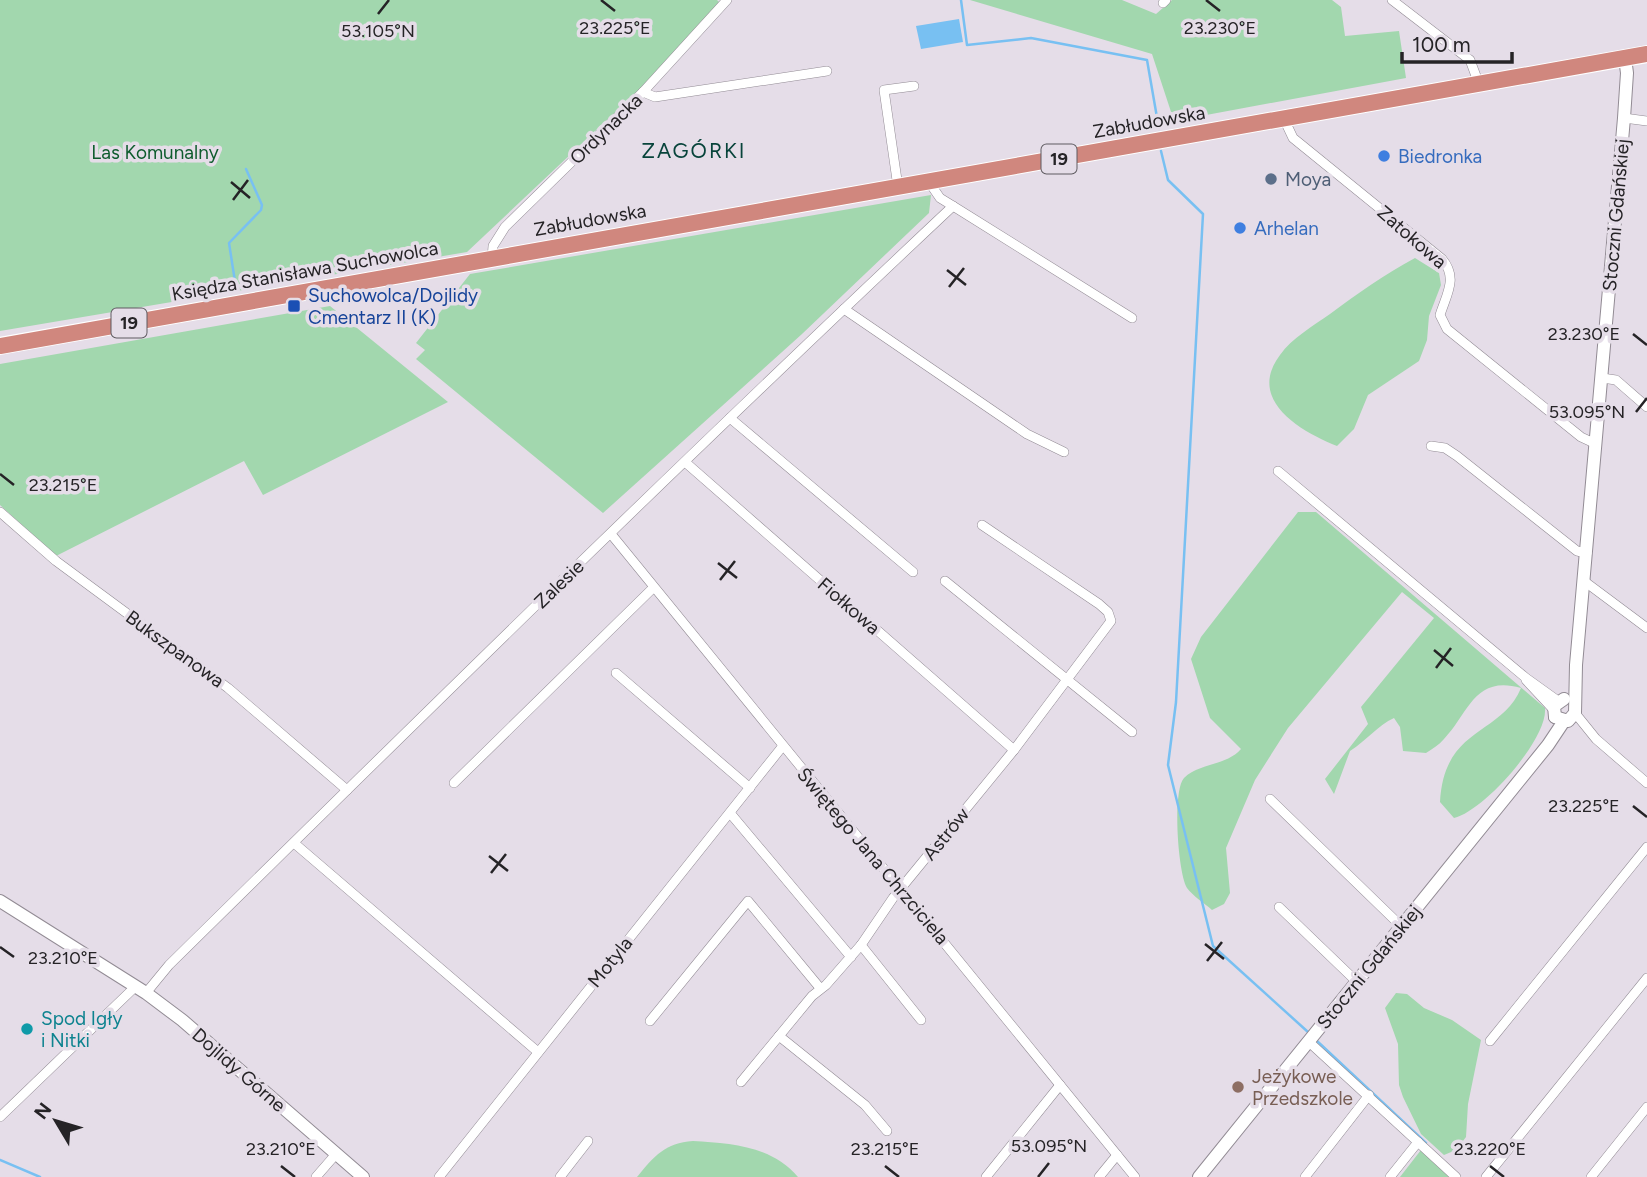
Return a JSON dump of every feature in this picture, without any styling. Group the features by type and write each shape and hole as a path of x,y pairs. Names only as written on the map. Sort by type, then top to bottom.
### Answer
{"highway":[{"name":"Zabłudowska","path":"492,259 1647,54"},
{"name":"Księdza Stanisława Suchowolca","path":"0,346 492,259"}],"street":[{"name":"Ordynacka","path":"492,259 493,246 505,227 643,92 727,0"},
{"path":"1392,0 1470,60 1479,84"},
{"name":"Stoczni Gdańskiej","path":"1199,1177 1538,756 1564,711 1576,665 1587,552 1624,118 1627,73 1625,58"},
{"path":"643,92 655,97 827,71"},
{"path":"898,187 884,90 914,86"},
{"path":"1624,118 1647,121"},
{"name":"Zatokowa","path":"1284,119 1293,138 1442,259 1450,269 1452,278 1440,315 1447,329 1581,437 1596,444"},
{"path":"929,182 940,198 1132,318"},
{"name":"Zalesie","path":"0,1117 169,965 730,418 953,206"},
{"path":"844,309 1027,434 1064,452"},
{"path":"1602,378 1616,380 1647,407"},
{"path":"730,418 913,572"},
{"path":"1431,446 1445,448 1457,456 1577,551 1587,552"},
{"name":"Fiołkowa","path":"685,462 1014,750"},
{"path":"1278,471 1647,783"},
{"name":"Bukszpanowa","path":"0,512 56,561 228,688 348,790"},
{"name":"Astrów","path":"741,1082 820,988 861,945 1111,621 1108,612 1099,604 982,525"},
{"name":"Świętego Jana Chrzciciela","path":"611,534 1135,1177"},
{"path":"945,581 1132,732"},
{"path":"1584,582 1647,628"},
{"path":"454,783 653,588"},
{"path":"616,673 750,788"},
{"name":"Motyla","path":"439,1177 782,747"},
{"path":"1270,799 1402,927"},
{"path":"730,813 851,957"},
{"path":"294,843 538,1052"},
{"path":"1490,1041 1647,847"},
{"name":"Dojlidy Górne","path":"0,901 141,990 186,1023 363,1177"},
{"path":"650,1021 748,901 820,988"},
{"path":"1279,907 1357,982"},
{"path":"861,945 921,1020"},
{"path":"1486,1177 1647,978"},
{"path":"779,1036 865,1105 887,1131"},
{"path":"1308,1042 1455,1177"},
{"path":"986,1177 1060,1085"},
{"path":"1304,1177 1368,1095"},
{"path":"1591,1177 1647,1107"},
{"path":"560,1177 588,1141"},
{"path":"1390,1177 1418,1142"},
{"path":"316,1177 336,1154"},
{"path":"1099,1177 1117,1155"}],"green space":[{"name":"Las Komunalny","path":"0,0 717,0 720,3 641,88 467,252 0,331"},
{"path":"970,0 1122,0 1156,14 1172,0 1332,0 1341,7 1345,36 1399,31 1406,78 1174,121 1152,54"},
{"path":"931,195 929,213 802,334 603,513 416,359 425,350 416,343 470,274"},
{"path":"1415,258 1439,273 1441,285 1429,316 1427,340 1419,361 1368,395 1354,429 1337,446 1294,423 1274,400 1270,386 1271,371 1280,355 1290,343 1371,284"},
{"path":"330,306 448,402 263,495 244,461 56,556 0,505 0,364"},
{"path":"1298,512 1316,512 1545,708 1543,721 1536,737 1512,772 1481,802 1467,813 1454,818 1440,802 1444,777 1452,759 1474,734 1512,704 1521,688 1505,685 1483,692 1474,699 1442,741 1426,753 1403,751 1400,727 1394,718 1388,721 1350,751 1334,794 1325,779 1368,724 1361,707 1434,618 1402,592 1288,728 1255,780 1226,848 1230,893 1224,904 1212,910 1189,891 1184,880 1177,815 1180,786 1190,773 1228,759 1241,749 1210,718 1191,659 1201,637"},
{"path":"1396,993 1407,994 1424,1008 1452,1020 1481,1040 1468,1104 1466,1137 1456,1150 1444,1155 1421,1134 1399,1085 1398,1044 1385,1008"},
{"path":"693,1141 750,1148 776,1159 798,1177 637,1177 667,1148"},
{"path":"1421,1150 1449,1177 1400,1177"}],"water":[{"path":"959,19 963,42 921,49 916,26"}],"waterway":[{"path":"961,0 967,45 1031,38 1147,60 1159,129"},
{"path":"1161,151 1168,180 1203,214 1176,702 1168,765 1213,946 1308,1032"},
{"path":"236,288 229,243 261,210 262,205 246,169"},
{"path":"1317,1041 1426,1143"},
{"path":"0,1160 40,1177"}],"place":[{"name":"Biedronka","path":"1384,156"},
{"name":"Moya","path":"1271,179"},
{"name":"Arhelan","path":"1240,228"},
{"name":"Suchowolca/Dojlidy Cmentarz II (K)","path":"294,306"},
{"name":"Spod Igły i Nitki","path":"27,1029"},
{"name":"Jeżykowe Przedszkole","path":"1238,1087"}],"district":[{"name":"ZAGÓRKI","path":"694,150"}]}
